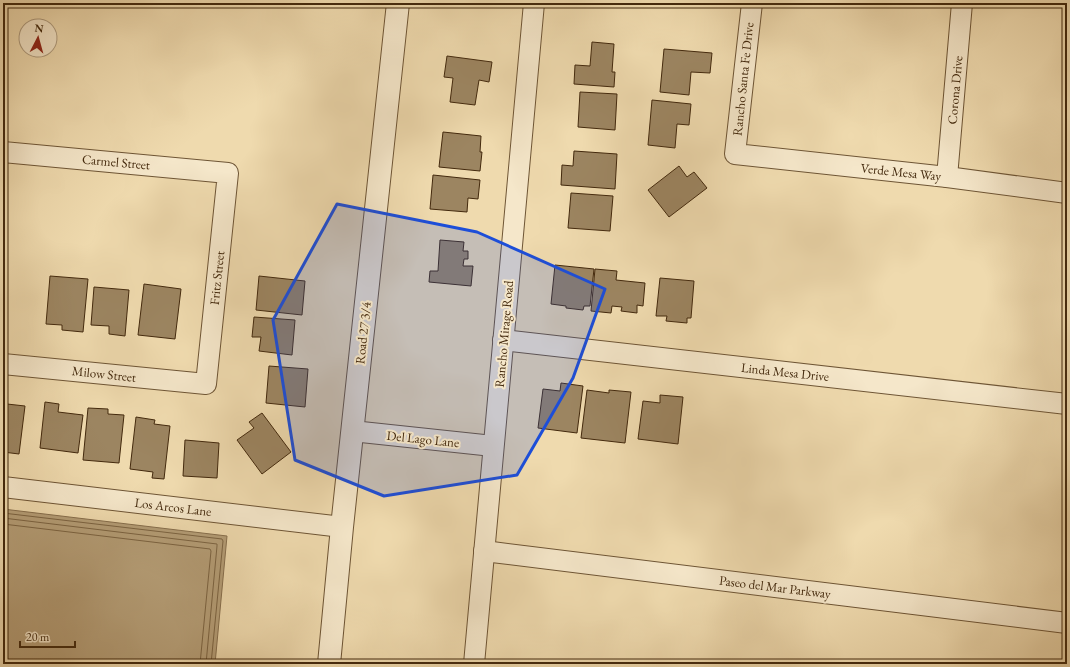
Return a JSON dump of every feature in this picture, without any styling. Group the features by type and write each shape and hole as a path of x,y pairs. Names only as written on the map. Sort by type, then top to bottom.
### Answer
{"street":[{"name":"Road 27 3/4","path":"329,664 352,431 398,3"},
{"name":"Rancho Mirage Road","path":"474,664 534,3"},
{"name":"Rancho Santa Fe Drive","path":"735,154 752,3"},
{"name":"Corona Drive","path":"947,177 962,3"},
{"name":"Carmel Street","path":"3,152 228,173"},
{"name":"Verde Mesa Way","path":"735,154 947,177 1067,194"},
{"name":"Fritz Street","path":"206,384 228,173"},
{"name":"Linda Mesa Drive","path":"503,340 1067,404"},
{"name":"Milow Street","path":"3,364 206,384"},
{"name":"Del Lago Lane","path":"352,431 494,446"},
{"name":"Los Arcos Lane","path":"3,487 342,527"},
{"name":"Paseo del Mar Parkway","path":"484,551 1067,623"}],"highlighted area":[{"path":"337,204 477,232 605,289 573,378 517,475 384,496 295,460 273,320"}],"water":[{"path":"3,509 227,536 215,664 3,664"}],"building":[{"path":"592,42 614,44 612,72 615,72 614,87 574,84 575,65 590,66"},
{"path":"664,49 712,53 710,73 691,72 689,95 660,92"},
{"path":"447,56 492,62 489,82 479,80 475,105 450,102 453,78 444,77"},
{"path":"580,92 617,94 615,130 578,127"},
{"path":"652,100 691,104 689,125 677,124 675,148 648,145"},
{"path":"443,132 481,136 480,152 482,152 480,171 439,167"},
{"path":"574,151 617,154 615,189 561,185 562,165 573,166"},
{"path":"679,166 687,177 694,172 707,188 669,217 648,190"},
{"path":"433,175 480,180 478,199 468,198 467,212 430,209"},
{"path":"571,193 613,196 610,231 568,228"},
{"path":"440,240 464,242 463,251 468,251 468,259 464,259 463,266 473,266 471,286 429,282 430,271 438,271"},
{"path":"555,265 594,269 590,306 584,306 583,310 551,304"},
{"path":"595,269 617,271 616,280 645,283 643,306 637,305 637,313 621,311 622,307 612,306 611,313 591,311"},
{"path":"50,276 88,279 83,332 62,330 62,325 46,324"},
{"path":"259,276 305,281 302,315 256,310"},
{"path":"660,278 694,281 691,318 687,318 687,323 666,321 667,316 656,316"},
{"path":"144,284 181,289 175,339 138,335"},
{"path":"94,287 129,290 125,336 109,334 109,326 91,325"},
{"path":"254,317 295,320 292,355 259,351 261,337 252,337"},
{"path":"269,366 308,369 305,407 266,403"},
{"path":"561,383 583,386 577,433 538,428 543,389 560,391"},
{"path":"587,390 609,393 609,390 631,392 625,443 581,438"},
{"path":"660,395 683,397 678,444 638,439 643,401 660,403"},
{"path":"3,399 7,399 7,404 25,406 19,454 3,452"},
{"path":"45,402 59,404 58,412 83,415 78,453 40,448"},
{"path":"88,408 108,409 108,414 124,415 119,463 83,460"},
{"path":"262,413 291,452 262,474 237,440 254,428 249,422"},
{"path":"136,417 155,420 154,424 170,426 164,479 152,478 153,472 130,469"},
{"path":"185,440 219,443 217,478 183,476"}]}
